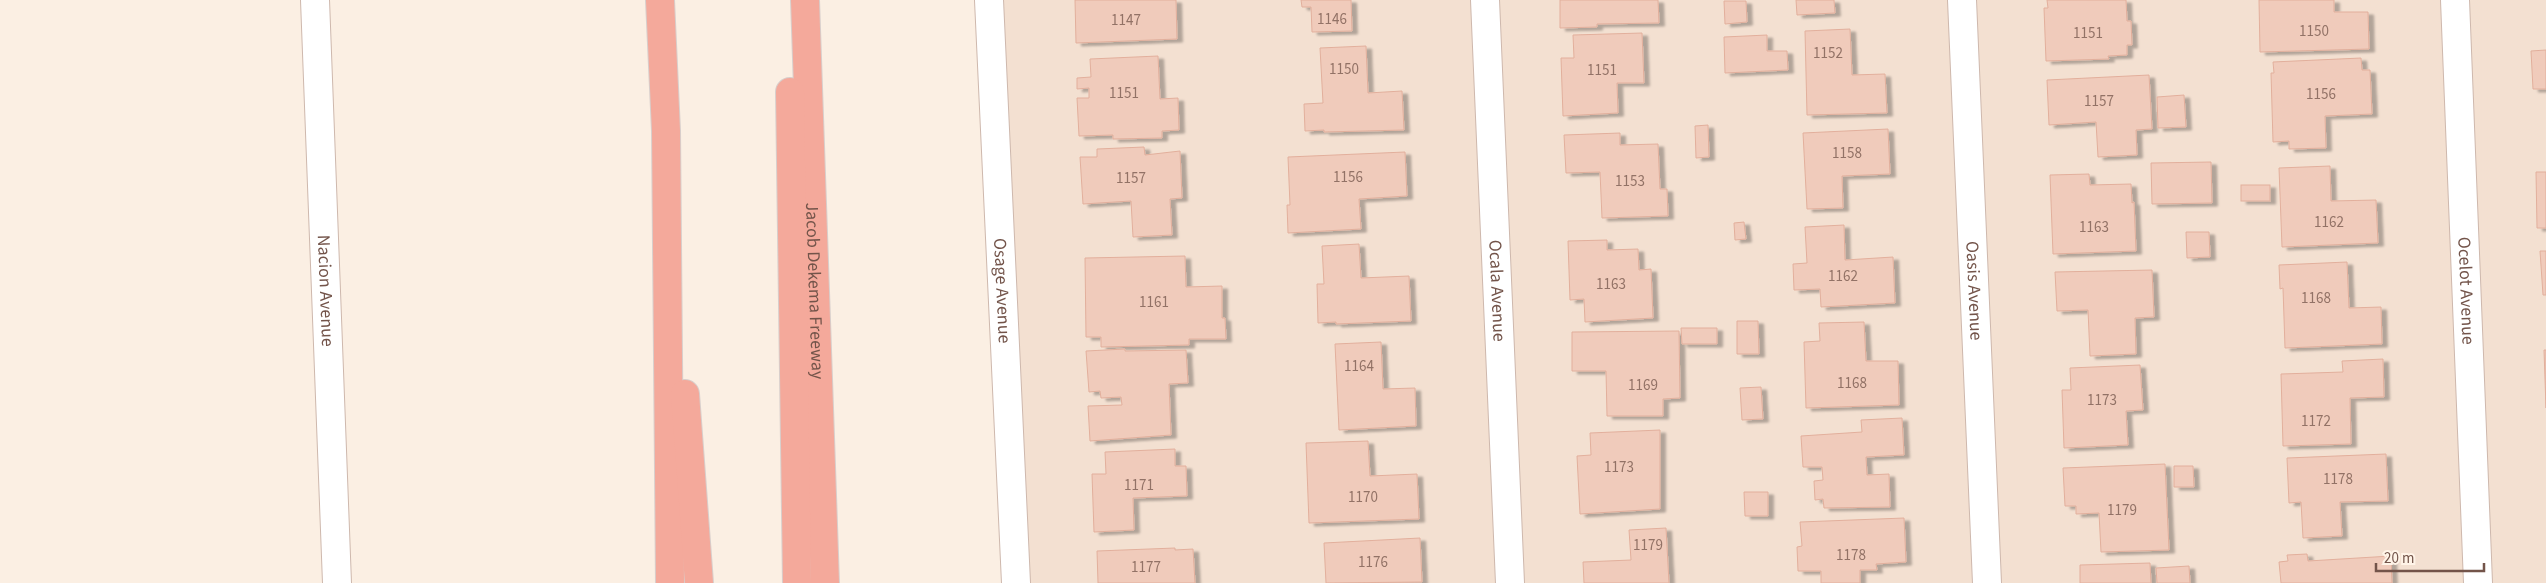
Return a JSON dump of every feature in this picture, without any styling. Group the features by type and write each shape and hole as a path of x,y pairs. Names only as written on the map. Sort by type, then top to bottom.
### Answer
{"highway":[{"path":"660,0 666,131 700,583"},
{"path":"788,0 798,583"},
{"name":"Jacob Dekema Freeway","path":"805,0 826,583"},
{"path":"666,131 670,583"}],"street":[{"name":"Nacion Avenue","path":"315,0 337,583"},
{"name":"Osage Avenue","path":"989,0 1016,583"},
{"name":"Ocala Avenue","path":"1485,0 1510,583"},
{"name":"Oasis Avenue","path":"1962,0 1987,583"},
{"name":"Ocelot Avenue","path":"2455,0 2478,583"}],"shaded area":[{"path":"982,0 2546,0 2546,583 1012,583"}],"building":[{"path":"1075,0 1176,0 1177,39 1076,43"},
{"path":"1301,0 1351,0 1352,31 1312,32 1311,7 1302,7"},
{"path":"1560,0 1658,0 1659,23 1597,24 1597,27 1560,28"},
{"path":"1796,0 1834,0 1835,13 1797,15"},
{"path":"2047,0 2126,0 2127,21 2131,21 2132,45 2127,45 2127,55 2108,56 2109,59 2046,61 2044,8 2048,8"},
{"path":"2259,0 2334,0 2334,12 2368,12 2369,49 2260,52"},
{"path":"1724,1 1746,1 1747,22 1725,24"},
{"path":"1850,29 1852,75 1885,74 1887,113 1807,115 1805,31"},
{"path":"1642,33 1644,83 1617,83 1618,113 1563,116 1561,58 1574,58 1573,35"},
{"path":"1767,35 1767,51 1787,51 1788,70 1725,73 1724,37"},
{"path":"1366,46 1368,93 1402,91 1404,130 1305,131 1304,104 1323,103 1320,48"},
{"path":"2546,50 2546,89 2533,89 2531,51"},
{"path":"1158,56 1160,99 1178,98 1179,130 1162,131 1162,138 1113,139 1113,135 1079,136 1077,98 1089,98 1089,88 1077,89 1077,78 1091,77 1090,59"},
{"path":"2361,58 2362,70 2370,70 2372,114 2325,116 2326,148 2289,149 2289,141 2273,142 2271,73 2274,73 2273,62"},
{"path":"2149,75 2152,129 2136,130 2137,155 2098,157 2096,122 2049,125 2047,80"},
{"path":"2184,95 2186,127 2158,128 2157,97"},
{"path":"1708,125 1709,157 1696,158 1695,126"},
{"path":"1888,129 1890,174 1842,176 1843,208 1807,209 1803,133"},
{"path":"1620,133 1620,145 1658,144 1660,189 1667,189 1668,216 1602,218 1600,172 1566,173 1564,135"},
{"path":"1144,147 1145,155 1180,151 1182,198 1170,199 1172,235 1133,237 1131,201 1083,204 1080,157 1097,157 1097,149"},
{"path":"1405,152 1407,196 1359,199 1361,229 1288,233 1287,205 1290,205 1288,157"},
{"path":"2211,162 2212,203 2152,204 2151,163"},
{"path":"2330,166 2331,201 2376,200 2378,243 2282,247 2279,168"},
{"path":"2536,172 2546,172 2546,228 2537,228"},
{"path":"2089,174 2090,185 2131,184 2132,203 2134,202 2136,251 2053,254 2050,175"},
{"path":"2241,185 2270,185 2270,201 2241,201"},
{"path":"1744,222 1746,239 1735,240 1734,223"},
{"path":"1844,225 1845,260 1893,257 1895,303 1821,307 1820,289 1794,290 1793,264 1807,263 1805,227"},
{"path":"2186,232 2209,232 2210,257 2187,258"},
{"path":"1607,240 1607,250 1638,249 1639,270 1651,269 1653,318 1585,322 1584,299 1570,300 1568,241"},
{"path":"1359,244 1361,278 1409,276 1411,321 1318,323 1317,284 1324,284 1322,246"},
{"path":"2540,251 2546,251 2546,295 2543,295"},
{"path":"1185,256 1186,287 1222,286 1222,318 1225,318 1226,339 1189,339 1189,345 1101,347 1101,337 1086,337 1085,258"},
{"path":"2347,262 2349,308 2381,307 2382,344 2285,348 2283,288 2280,289 2279,265"},
{"path":"2152,270 2154,317 2135,318 2136,354 2090,356 2088,310 2057,311 2055,272"},
{"path":"1737,321 1758,321 1759,354 1737,354"},
{"path":"1864,322 1866,361 1898,361 1899,405 1806,408 1804,342 1820,341 1819,323"},
{"path":"1681,328 1717,328 1717,344 1682,344"},
{"path":"1679,331 1680,398 1663,399 1663,416 1607,416 1606,371 1572,371 1572,332"},
{"path":"1381,342 1383,389 1415,388 1416,426 1339,430 1335,344"},
{"path":"1125,349 1125,351 1186,350 1188,383 1169,384 1171,435 1090,441 1088,406 1122,405 1121,397 1101,398 1100,391 1089,392 1086,351"},
{"path":"2544,350 2546,350 2546,408"},
{"path":"2383,359 2384,397 2350,398 2351,444 2283,446 2281,374 2343,372 2342,361"},
{"path":"2140,365 2143,410 2126,411 2128,445 2064,448 2062,390 2071,390 2070,368"},
{"path":"1761,387 1763,419 1742,420 1740,388"},
{"path":"1902,418 1904,455 1866,457 1867,475 1889,474 1890,507 1824,508 1823,499 1815,500 1814,481 1823,480 1822,467 1803,467 1801,436 1862,432 1861,420"},
{"path":"1660,430 1660,509 1580,514 1577,456 1591,455 1590,433"},
{"path":"1368,441 1370,476 1417,474 1419,519 1309,523 1306,443"},
{"path":"1175,449 1175,466 1186,466 1187,496 1133,498 1134,530 1094,532 1092,474 1106,474 1105,452"},
{"path":"2386,454 2388,501 2340,502 2342,536 2303,538 2301,502 2289,503 2287,458"},
{"path":"2165,464 2169,550 2101,552 2099,513 2076,514 2076,506 2065,506 2063,468"},
{"path":"2174,466 2193,466 2194,487 2174,487"},
{"path":"1744,492 1768,492 1768,516 1745,516"},
{"path":"1904,518 1906,562 1876,564 1877,570 1860,570 1860,583 1821,583 1821,571 1798,571 1797,547 1802,546 1800,522"},
{"path":"1666,528 1669,583 1584,583 1583,562 1631,560 1629,530"},
{"path":"1420,538 1422,582 1326,583 1324,543"},
{"path":"1175,548 1175,550 1193,549 1195,583 1098,583 1097,551"},
{"path":"2307,554 2308,561 2391,556 2392,583 2281,583 2279,562 2288,561 2287,555"},
{"path":"2150,563 2151,583 2080,583 2080,565"},
{"path":"2189,566 2190,583 2157,583 2156,568"}]}
